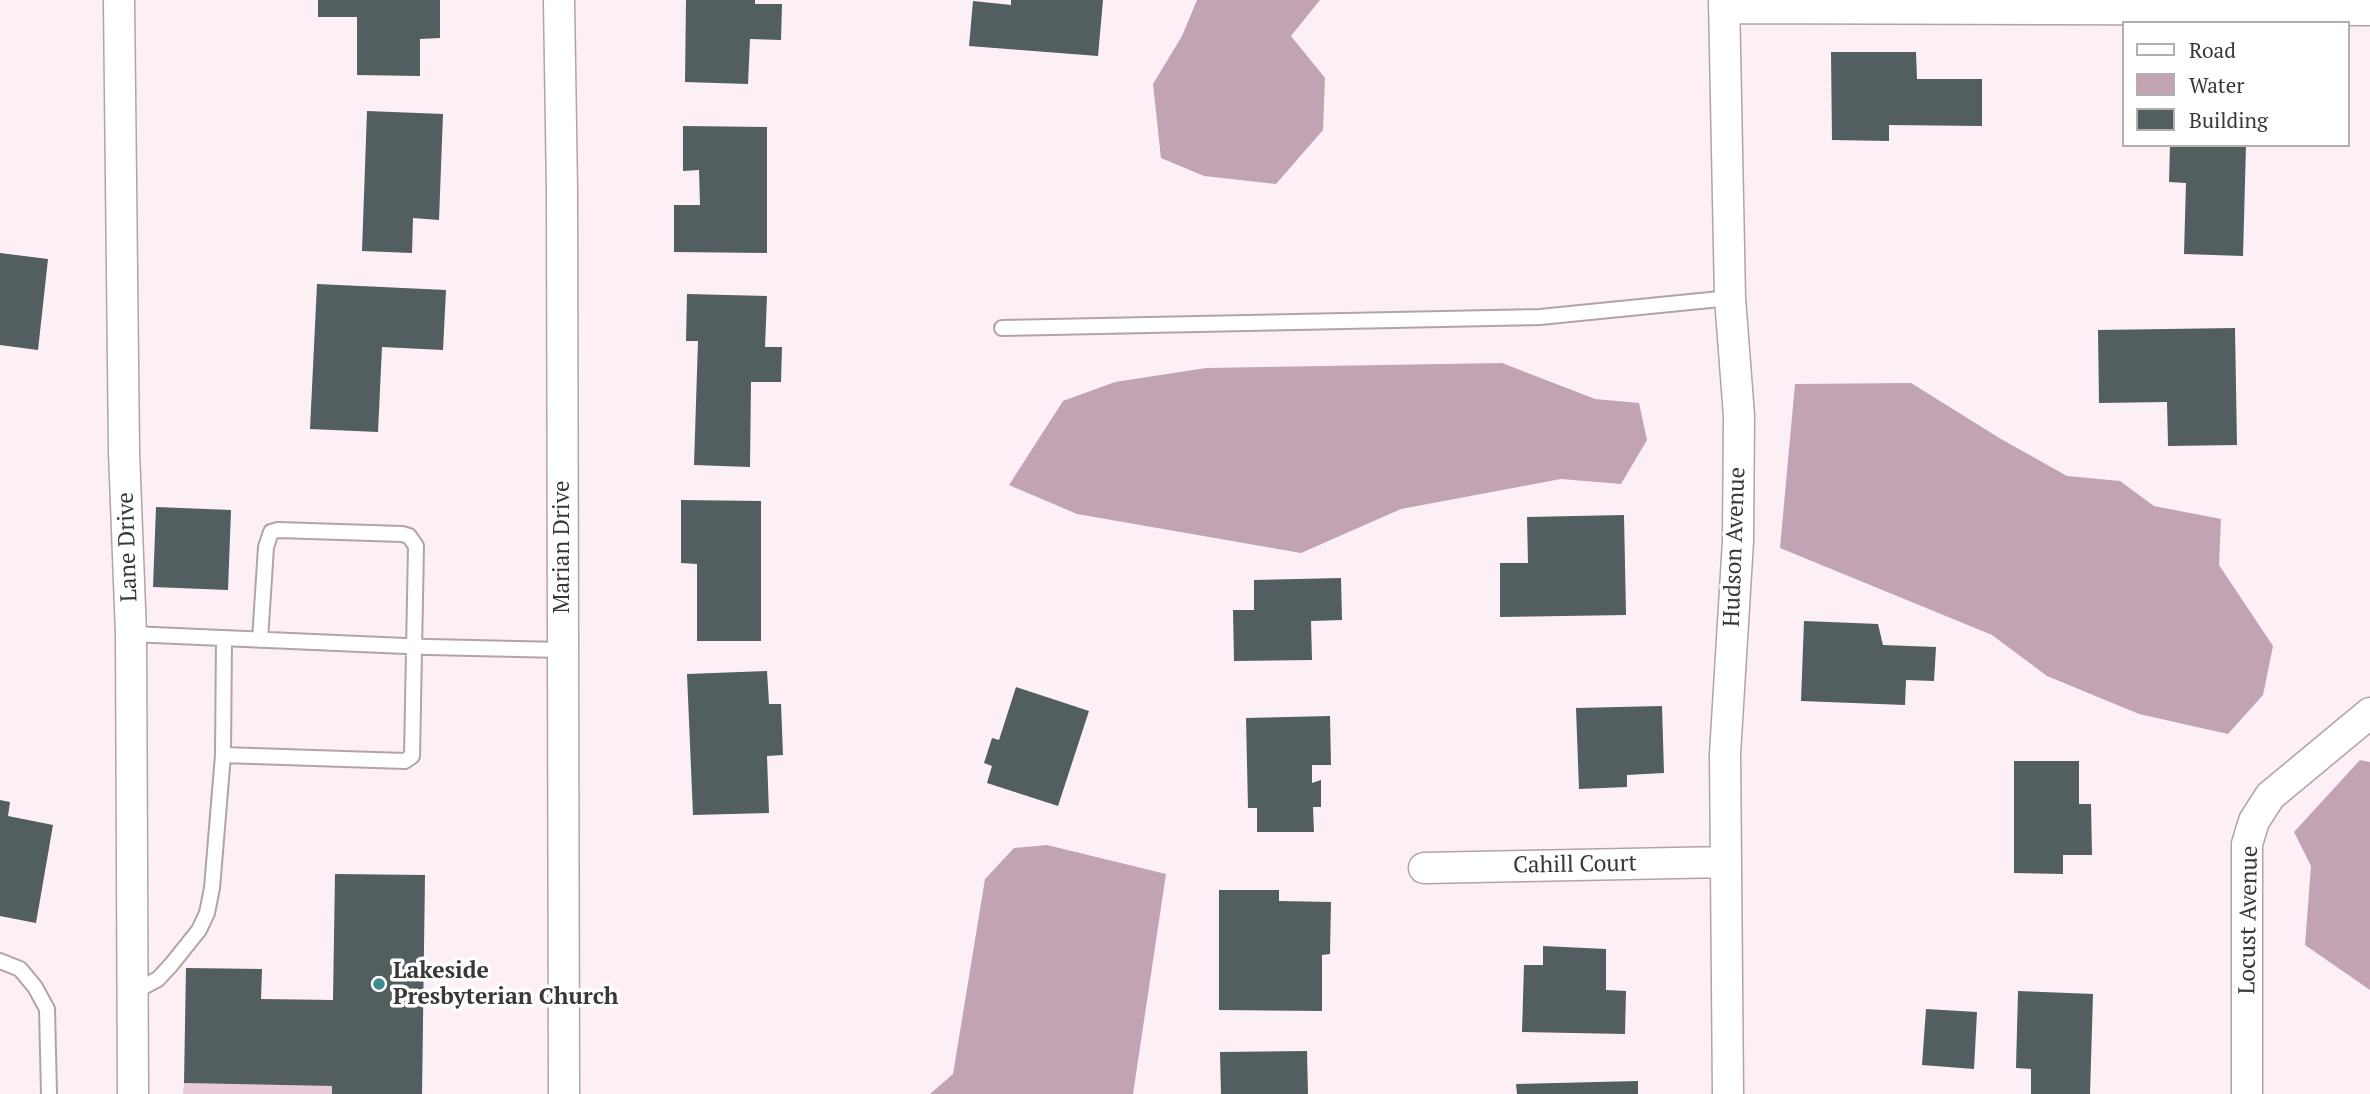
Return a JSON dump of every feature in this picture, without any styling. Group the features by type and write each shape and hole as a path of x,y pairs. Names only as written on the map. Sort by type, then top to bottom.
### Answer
{"street":[{"name":"Lane Drive","path":"118,0 124,452 131,634 133,1094"},
{"name":"Marian Drive","path":"559,0 562,191 564,1094"},
{"path":"1724,4 2370,10"},
{"name":"Hudson Avenue","path":"1724,4 1730,298 1739,416 1738,541 1725,754 1728,1094"},
{"name":"Locust Avenue","path":"2247,1094 2247,844 2254,821 2270,796 2370,713"},
{"name":"Cahill Court","path":"1424,868 1726,862"}],"lane":[{"path":"1002,328 1540,317 1730,298"},
{"path":"223,755 405,761 410,759 414,750 416,546 409,536 402,534 278,530 271,532 266,547 260,640"},
{"path":"131,634 415,647 562,650"},
{"path":"132,993 158,979 199,930 207,913 212,888 223,755 224,639"},
{"path":"0,961 20,969 35,987 47,1009 49,1094"}],"shaded area":[{"path":"184,1083 332,1086 332,1094 183,1094"}],"water":[{"path":"1197,0 1320,0 1291,36 1325,78 1323,130 1276,184 1204,176 1161,158 1153,84 1182,36"},
{"path":"1502,363 1595,399 1639,403 1647,440 1621,484 1561,479 1401,509 1301,553 1077,514 1009,485 1063,401 1115,382 1206,368"},
{"path":"1911,383 2067,476 2120,481 2154,506 2221,519 2219,565 2273,646 2263,695 2228,734 2139,714 2047,676 1992,635 1780,548 1795,384"},
{"path":"2360,760 2370,762 2370,990 2305,945 2311,866 2294,832"},
{"path":"1047,845 1166,874 1133,1094 930,1094 953,1074 985,879 1014,848"}],"building":[{"path":"318,0 440,0 440,38 420,39 420,76 357,75 357,17 318,17"},
{"path":"686,0 755,0 755,4 782,4 781,40 750,39 748,84 685,82"},
{"path":"1011,0 1103,0 1098,56 969,46 973,1 1011,5"},
{"path":"1831,52 1916,52 1917,79 1982,79 1982,126 1889,125 1889,141 1832,140"},
{"path":"367,111 443,114 439,220 413,218 412,253 362,251"},
{"path":"683,126 767,127 767,253 674,252 674,205 700,205 699,170 683,171"},
{"path":"2170,147 2246,147 2243,256 2184,254 2186,183 2169,182"},
{"path":"0,253 48,259 38,350 0,345"},
{"path":"317,284 446,290 443,350 382,347 378,432 310,429"},
{"path":"687,294 767,296 765,347 782,347 781,382 751,382 750,467 694,465 698,341 686,341"},
{"path":"2235,328 2237,445 2168,446 2167,402 2099,403 2098,330"},
{"path":"681,500 761,501 761,641 697,641 697,564 681,563"},
{"path":"156,507 231,510 228,590 153,587"},
{"path":"1624,515 1626,615 1500,617 1500,563 1528,563 1527,517"},
{"path":"1341,578 1342,620 1311,621 1312,660 1234,661 1233,610 1254,610 1254,580"},
{"path":"1804,621 1878,624 1883,645 1936,647 1934,681 1906,680 1905,705 1801,701"},
{"path":"767,671 769,704 781,704 783,755 767,756 769,813 693,815 687,674"},
{"path":"1016,687 1089,711 1058,806 987,783 992,766 984,763 992,738 999,740"},
{"path":"1662,706 1664,773 1627,775 1627,787 1579,789 1576,708"},
{"path":"1330,716 1331,765 1312,765 1312,783 1321,780 1321,807 1313,807 1314,832 1257,832 1257,808 1248,808 1246,718"},
{"path":"2014,761 2079,761 2079,804 2091,804 2092,855 2063,855 2063,874 2014,873"},
{"path":"0,800 10,802 8,816 53,825 36,923 0,916"},
{"name":"Lakeside Presbyterian Church","path":"335,874 425,875 422,1094 332,1094 332,1086 184,1083 186,968 262,969 261,999 333,1000"},
{"path":"1219,890 1279,890 1279,901 1331,902 1330,954 1322,955 1322,1011 1219,1010"},
{"path":"1543,946 1606,949 1606,990 1626,991 1625,1034 1522,1032 1524,965 1543,965"},
{"path":"2018,991 2093,994 2090,1094 2031,1094 2031,1069 2016,1068"},
{"path":"1926,1009 1977,1012 1974,1069 1922,1065"},
{"path":"1307,1051 1308,1094 1221,1094 1220,1052"},
{"path":"1638,1081 1638,1094 1517,1094 1516,1084"}],"place":[{"name":"Lakeside Presbyterian Church","path":"379,984"}]}
